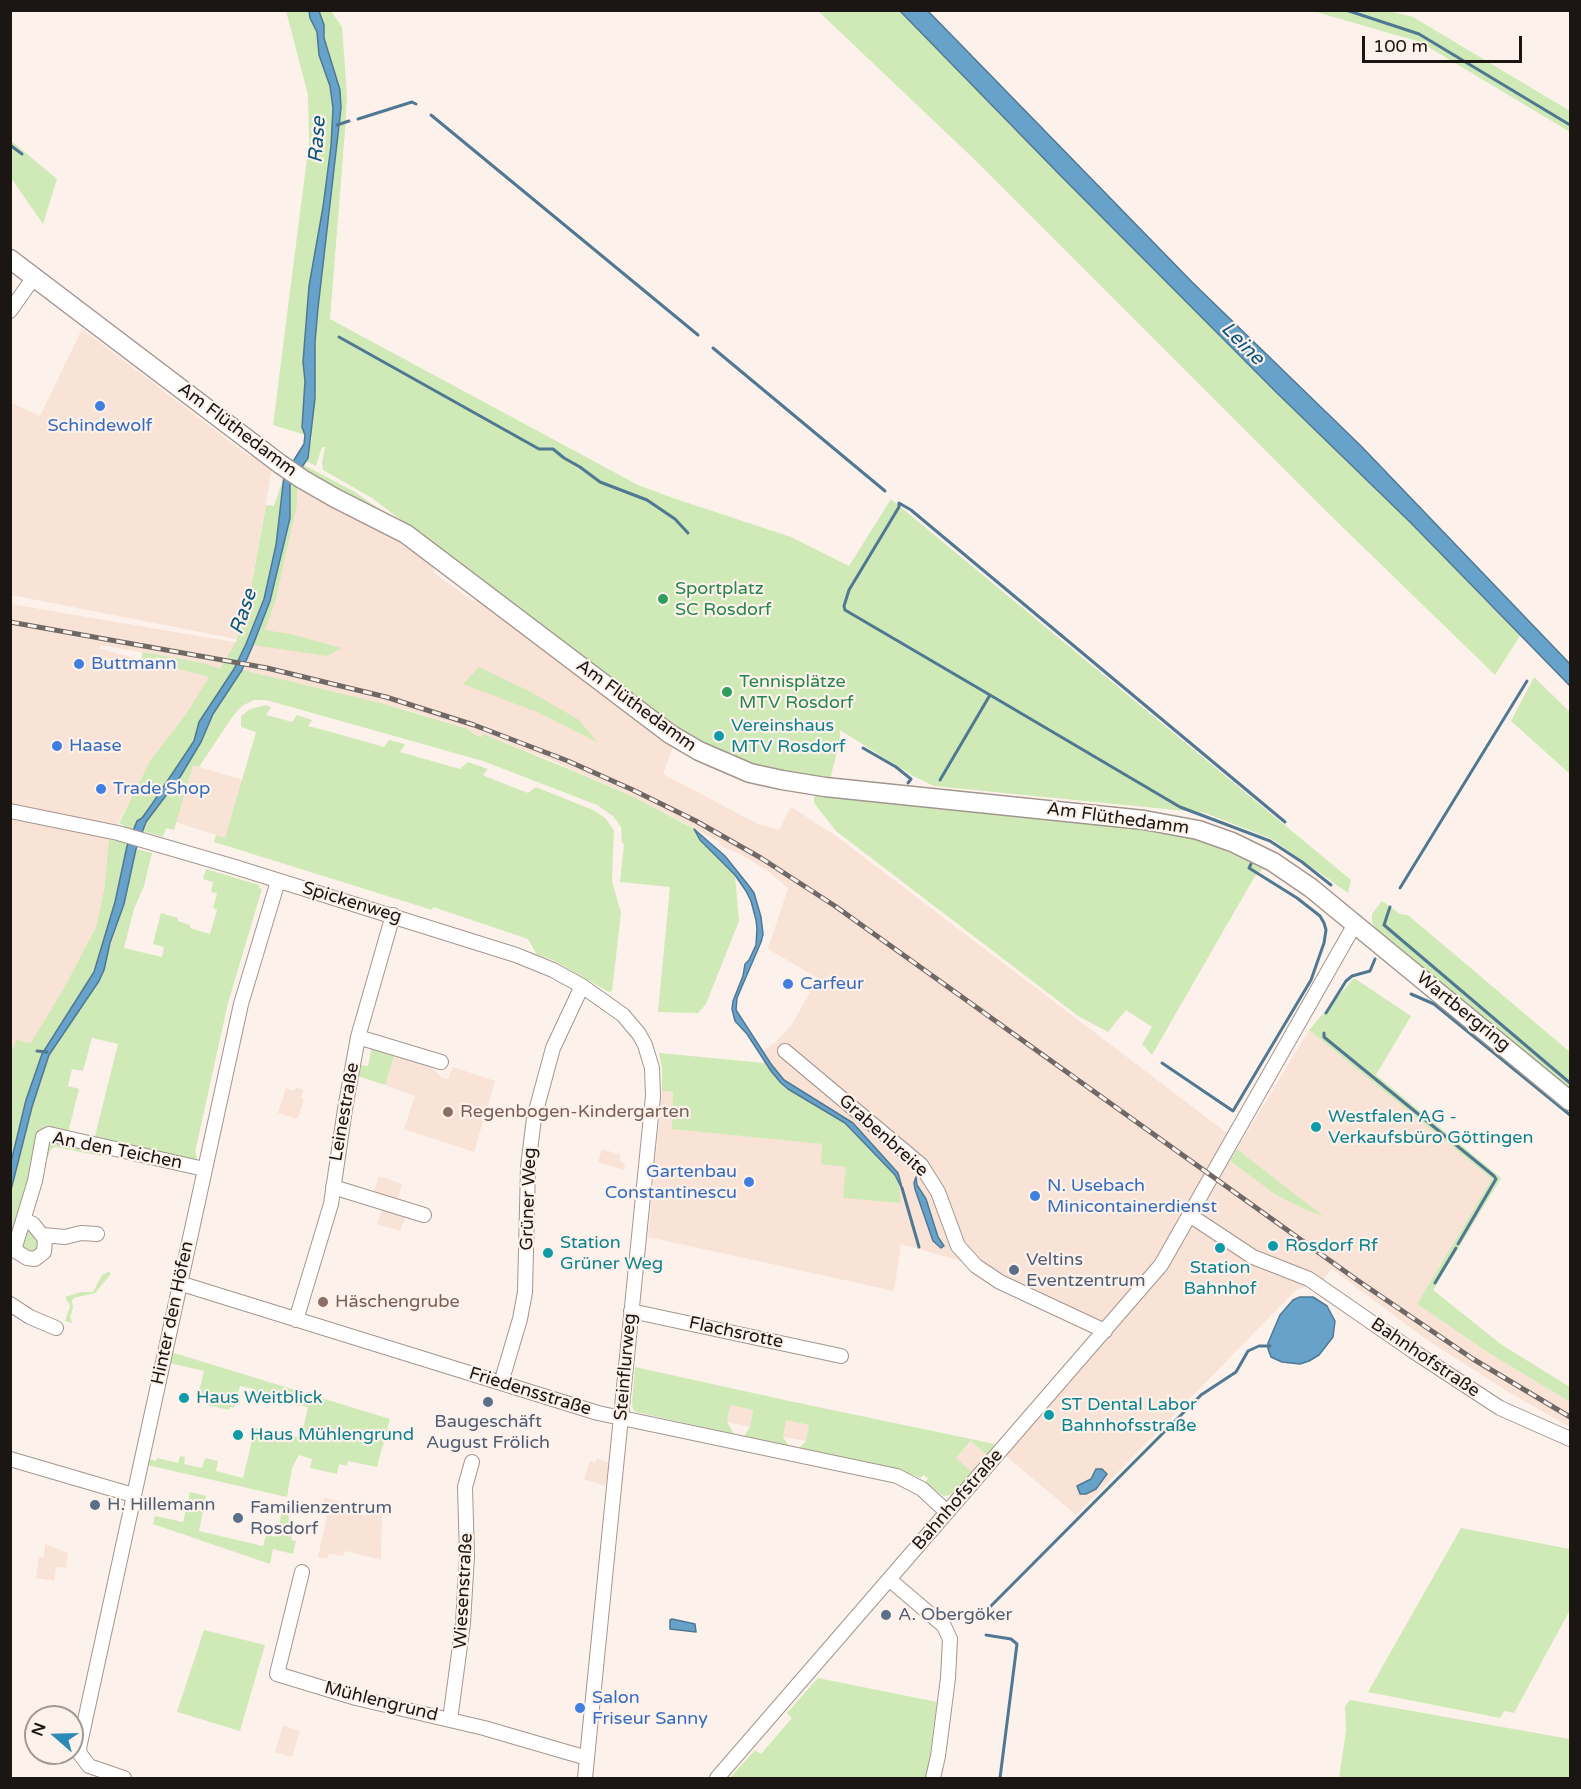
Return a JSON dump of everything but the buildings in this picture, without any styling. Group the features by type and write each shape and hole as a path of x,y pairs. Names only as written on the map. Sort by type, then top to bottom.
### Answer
{"main road":[{"name":"Am Flüthedamm","path":"10,259 280,464 302,479 406,534 670,734 711,758 750,773 825,787 1111,815 1198,830 1232,842 1273,862 1311,888 1355,924"},
{"name":"Wartbergring","path":"1355,924 1570,1101"}],"street":[{"path":"10,311 34,277"},
{"name":"Spickenweg","path":"10,811 120,833 393,915 516,955 553,970 582,986"},
{"name":"Hinter den Höfen","path":"124,1779 89,1766 80,1754 79,1748 241,1004 278,881"},
{"name":"Leinestraße","path":"296,1320 324,1229 358,1037 393,915"},
{"name":"Bahnhofstraße","path":"717,1779 1161,1265 1191,1216 1355,924"},
{"name":"Steinflurweg","path":"582,986 610,1004 631,1023 645,1045 652,1068 653,1096 585,1779"},
{"name":"Grüner Weg","path":"501,1383 520,1319 525,1292 528,1167 534,1118 553,1048 582,986"},
{"name":"Leinestraße","path":"358,1037 441,1062"},
{"name":"Grabenbreite","path":"785,1051 921,1165 938,1192 958,1245 982,1271 1105,1331"},
{"name":"An den Teichen","path":"44,1235 45,1248 39,1257 27,1258 12,1254 35,1182 43,1137 49,1134 204,1169"},
{"name":"Leinestraße","path":"333,1187 424,1215"},
{"name":"Bahnhofstraße","path":"1191,1216 1253,1257 1309,1279 1500,1408 1570,1439"},
{"path":"24,1220 44,1235 65,1238 81,1233 97,1234"},
{"name":"Friedensstraße","path":"179,1283 598,1413 897,1476 922,1488 947,1512"},
{"path":"10,1304 30,1317 57,1328"},
{"name":"Flachsrotte","path":"631,1311 841,1356"},
{"path":"10,1459 133,1495"},
{"name":"Wiesenstraße","path":"450,1720 464,1623 467,1545 465,1486 472,1462"},
{"name":"Mühlengrund","path":"302,1572 277,1674 356,1698 450,1720 587,1758"},
{"path":"890,1580 944,1626 950,1639 948,1678 933,1779"}],"shaded area":[{"path":"82,329 249,456 256,455 272,468 246,616 236,639 11,595 10,402 40,416"},
{"path":"297,485 394,536 433,564 434,573 473,601 476,598 673,747 663,774 758,824 779,830 791,807 836,836 1227,1133 1217,1152 1276,1195 1321,1215 1237,1149 1309,1030 1492,1179 1417,1304 1492,1355 1570,1402 1570,1427 1510,1393 1427,1340 1332,1269 1322,1281 1296,1290 1076,1515 1005,1455 1110,1333 994,1283 961,1261 901,1244 894,1291 648,1237 662,1091 674,1092 672,1129 823,1144 846,1166 901,1202 797,1093 765,1063 758,1051 776,1042 792,1024 818,978 768,949 788,888 768,871 740,854 723,847 718,841 636,798 553,761 484,735 482,737 475,735 468,729 404,709 244,671 221,667 220,670 203,663 100,645 100,649 210,677 143,775 109,840 104,890 96,927 31,1044 11,1116 11,604 257,646 276,599 297,505"},
{"path":"193,765 243,780 225,838 175,822"},
{"name":"Regenbogen-Kindergarten","path":"395,1053 426,1063 443,1078 448,1079 453,1067 495,1081 474,1152 404,1129 415,1096 385,1085"},
{"path":"296,1087 303,1090 301,1098 304,1099 298,1119 278,1113 286,1088 294,1091"},
{"path":"602,1149 621,1155 619,1159 625,1165 624,1170 598,1162"},
{"path":"379,1176 402,1184 397,1201 373,1194"},
{"path":"382,1208 406,1215 400,1231 377,1224"},
{"path":"730,1405 753,1410 750,1427 727,1422"},
{"path":"786,1420 809,1425 806,1441 783,1437"},
{"path":"972,1441 987,1455 972,1472 956,1458"},
{"path":"597,1458 610,1463 605,1486 584,1479 590,1461 595,1463"},
{"path":"324,1498 339,1501 338,1510 366,1516 367,1510 382,1513 381,1560 345,1551 343,1556 329,1553 327,1559 318,1557 327,1516 321,1514"},
{"path":"45,1544 68,1553 66,1568 56,1567 54,1581 36,1578 39,1557 44,1557"},
{"path":"283,1726 300,1731 292,1757 275,1752"}],"green space":[{"path":"286,11 331,11 342,27 347,96 330,319 638,485 791,537 849,566 891,499 1351,880 1348,893 1272,839 1205,813 934,786 913,776 840,730 840,741 830,779 770,769 731,756 676,728 372,498 323,470 325,447 322,447 316,466 306,461 312,437 273,425 309,142 308,95"},
{"path":"818,11 900,11 1276,392 1411,523 1520,636 1495,675 1329,514 975,160"},
{"path":"1313,11 1390,11 1413,17 1570,111 1570,132 1420,42"},
{"path":"10,140 57,179 43,224 11,178"},
{"path":"304,465 355,492 408,529 300,470"},
{"path":"284,476 276,545 264,599 234,669 199,722 194,741 152,804 137,821 127,846 115,902 94,972 42,1054 26,1100 11,1162 11,1047 14,1048 16,1040 31,1043 64,988 96,927 104,890 109,840 118,841 124,825 119,823 150,761 186,714 209,677 141,659 143,652 203,663 220,669 236,642 239,628 246,616 266,505 274,506"},
{"path":"290,480 297,485 297,505 276,599 265,630 291,634 341,648 327,656 253,645 270,601"},
{"path":"479,667 531,692 579,720 597,742 537,712 463,684"},
{"path":"242,670 381,703 468,729 475,735 482,737 483,734 636,798 694,829 700,840 735,875 739,921 706,1004 698,1013 658,1012 670,887 620,882 624,844 621,827 613,816 597,805 483,761 266,700 254,700 242,706 233,716 199,767 193,765 174,830 166,828 163,837 143,831 146,821 180,777 201,742 213,714"},
{"path":"1534,677 1570,712 1570,774 1511,721"},
{"path":"266,705 271,707 266,715 292,722 297,715 312,720 308,726 384,747 389,740 405,744 400,752 460,769 468,762 488,769 483,775 487,777 528,793 536,787 593,810 605,818 614,830 612,881 621,913 612,991 609,992 553,960 537,955 528,939 433,907 432,910 214,842 216,835 225,838 256,732 241,727 241,716 250,709"},
{"path":"818,793 1121,825 1207,842 1263,869 1255,876 1152,1055 1142,1044 1152,1027 1126,1010 1108,1032 1078,1016 836,831 814,803 814,797"},
{"path":"136,849 152,853 124,948 162,957 164,947 153,944 161,913 178,918 178,921 190,925 190,928 210,934 217,910 213,908 217,893 211,892 213,882 203,879 206,869 259,885 262,889 228,1003 195,1152 197,1157 194,1160 94,1140 118,1044 92,1038 83,1071 72,1069 68,1086 79,1089 68,1133 45,1129 39,1131 30,1179 11,1244 11,1190 32,1107 49,1055 99,981 124,904"},
{"path":"1382,901 1400,914 1408,915 1570,1052 1570,1095 1377,932 1372,922 1372,914"},
{"path":"1354,978 1411,1016 1376,1075 1501,1178 1433,1290 1502,1345 1570,1387 1570,1402 1492,1355 1417,1304 1492,1179 1309,1030"},
{"path":"372,1046 395,1053 385,1085 357,1076 360,1065 368,1066"},
{"path":"659,1053 765,1063 788,1089 839,1118 896,1175 901,1203 843,1198 846,1167 821,1164 822,1144 672,1129 673,1092 662,1091 662,1068"},
{"path":"49,1141 102,1152 101,1156 56,1147 51,1149 47,1159 43,1159"},
{"path":"1237,1149 1323,1216 1276,1195 1230,1161"},
{"path":"27,1226 42,1241 34,1255 21,1246"},
{"path":"110,1271 110,1275 95,1293 72,1300 73,1308 70,1317 72,1323 65,1321 70,1306 65,1297 81,1292 93,1292 102,1275"},
{"path":"171,1352 390,1419 377,1467 348,1461 347,1466 339,1464 337,1474 310,1468 312,1459 299,1455 292,1468 287,1497 147,1465 148,1459 156,1461 157,1458 178,1463 180,1456 185,1457 184,1464 202,1468 205,1458 218,1461 216,1471 243,1478 255,1428 301,1438 308,1407 253,1394 254,1389 240,1386 234,1408 230,1407 229,1410 207,1405 208,1398 198,1396 204,1371 169,1363"},
{"path":"635,1367 995,1444 987,1455 971,1441 956,1458 972,1472 951,1495 943,1496 925,1482 928,1479 924,1475 920,1478 899,1469 799,1448 806,1441 809,1425 786,1420 783,1437 789,1446 744,1436 750,1427 753,1410 730,1405 727,1422 734,1434 636,1412 633,1410 632,1403"},
{"path":"190,1492 206,1496 199,1531 263,1546 266,1535 276,1537 282,1512 288,1513 292,1540 296,1541 293,1554 273,1549 270,1564 153,1524 155,1516 183,1522"},
{"path":"1461,1528 1570,1549 1570,1610 1514,1713 1504,1711 1500,1718 1368,1692"},
{"path":"204,1630 265,1645 240,1731 177,1712"},
{"path":"818,1678 937,1702 927,1778 730,1778 755,1750 761,1754 792,1718 787,1713"},
{"path":"1350,1700 1570,1739 1570,1778 1339,1778 1346,1731 1345,1706"}],"water":[{"path":"309,11 319,11 324,25 324,38 340,90 341,108 318,308 315,342 315,398 308,458 290,480 290,518 270,601 253,645 242,670 213,714 201,742 180,777 146,822 136,849 124,904 110,943 104,970 49,1055 32,1107 11,1190 11,1162 26,1100 42,1054 94,972 115,902 127,846 137,821 152,804 194,741 199,722 234,669 246,644 264,599 276,545 284,476 304,444 303,362 309,286 323,207 331,146 333,108 330,86 319,55 317,32"},
{"name":"Leine","path":"900,11 928,11 1192,282 1361,446 1570,664 1570,686 1411,523 1276,392 1058,173"},
{"path":"694,829 725,856 749,886 754,893 761,917 763,934 761,942 737,998 736,1010 784,1080 853,1123 898,1173 903,1191 895,1175 845,1123 781,1083 747,1034 735,1021 733,1001 745,964 756,945 756,920 746,891 735,875 700,840"},
{"path":"916,1177 917,1185 926,1199 938,1237 944,1246 941,1248 933,1241 915,1189"},
{"path":"1300,1297 1313,1297 1327,1306 1335,1321 1333,1337 1319,1355 1309,1361 1300,1364 1282,1362 1271,1357 1268,1343 1280,1315 1293,1300"},
{"path":"1096,1469 1102,1469 1107,1474 1096,1489 1080,1494 1077,1486 1091,1479"},
{"path":"672,1619 695,1624 696,1632 670,1629"}],"waterway":[{"path":"1346,10 1419,34 1570,125"},
{"path":"358,119 412,102 416,104"},
{"path":"431,115 698,335"},
{"name":"Rase","path":"337,125 349,121"},
{"path":"10,145 22,154"},
{"path":"339,337 539,449 553,449 600,482 647,500 675,519 688,533"},
{"path":"713,348 885,491"},
{"path":"940,780 990,695 845,610 844,606 849,590 899,507 899,503 911,510 1285,822"},
{"path":"1400,888 1527,681"},
{"path":"990,695 1180,807 1270,841 1331,885"},
{"path":"863,748 896,767 911,779 908,783"},
{"path":"1162,1063 1233,1111 1311,980 1324,943 1326,930 1324,923 1320,916 1297,898 1249,868 1251,864"},
{"path":"1390,907 1384,925 1570,1083"},
{"path":"1326,1013 1346,981 1352,976 1370,971 1375,959"},
{"path":"1411,994 1434,1004 1570,1115"},
{"path":"1324,1033 1324,1037 1496,1179 1458,1244"},
{"path":"37,1051 47,1052"},
{"path":"902,1188 919,1247"},
{"path":"1435,1283 1456,1248"},
{"path":"978,1619 1201,1395 1236,1372 1248,1351 1259,1346 1270,1346"},
{"path":"986,1635 1011,1639 1017,1644 1000,1778"}],"railway":[{"path":"10,622 267,668 386,697 474,725 568,761 696,821 761,858 835,906 1357,1280 1473,1359 1570,1417"}],"place":[{"name":"Schindewolf","path":"100,406"},
{"name":"Sportplatz SC Rosdorf","path":"663,599"},
{"name":"Buttmann","path":"79,664"},
{"name":"Tennisplätze MTV Rosdorf","path":"727,692"},
{"name":"Vereinshaus MTV Rosdorf","path":"719,736"},
{"name":"Haase","path":"57,746"},
{"name":"Trade Shop","path":"101,789"},
{"name":"Carfeur","path":"788,984"},
{"name":"Regenbogen-Kindergarten","path":"448,1112"},
{"name":"Westfalen AG - Verkaufsbüro Göttingen","path":"1316,1127"},
{"name":"Gartenbau Constantinescu","path":"749,1182"},
{"name":"N. Usebach Minicontainerdienst","path":"1035,1196"},
{"name":"Rosdorf Rf","path":"1273,1246"},
{"name":"Station Bahnhof","path":"1220,1248"},
{"name":"Station Grüner Weg","path":"548,1253"},
{"name":"Veltins Eventzentrum","path":"1014,1270"},
{"name":"Häschengrube","path":"323,1302"},
{"name":"Haus Weitblick","path":"184,1398"},
{"name":"Baugeschäft August Frölich","path":"488,1402"},
{"name":"ST Dental Labor Bahnhofsstraße","path":"1049,1415"},
{"name":"Haus Mühlengrund","path":"238,1435"},
{"name":"H. Hillemann","path":"95,1505"},
{"name":"Familienzentrum Rosdorf","path":"238,1518"},
{"name":"A. Obergöker","path":"886,1615"},
{"name":"Salon Friseur Sanny","path":"580,1708"}]}
